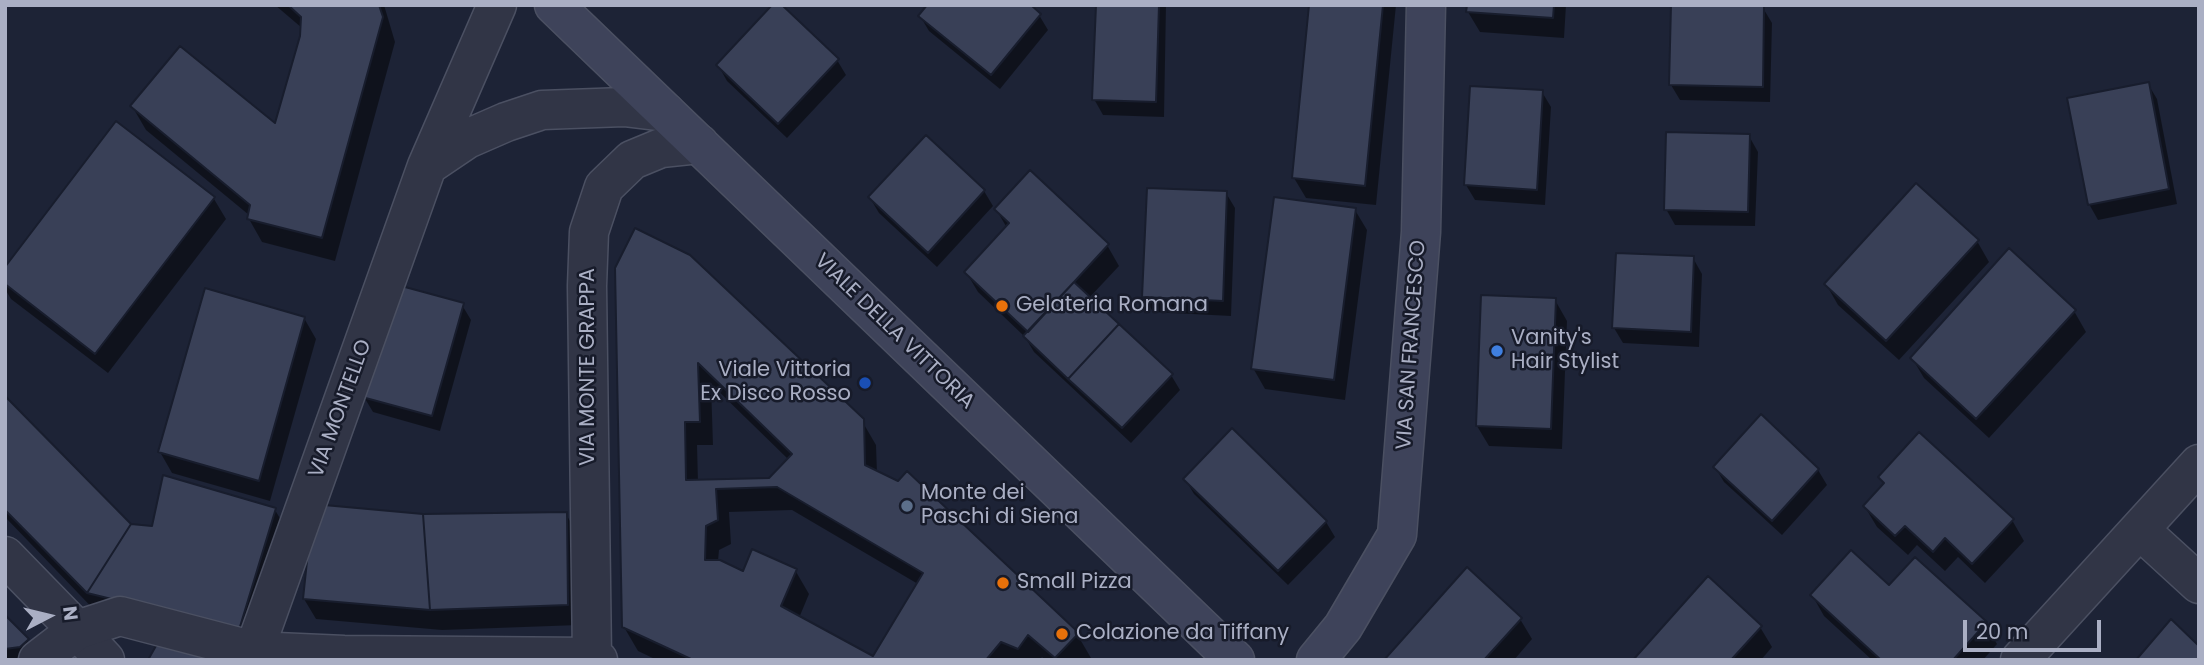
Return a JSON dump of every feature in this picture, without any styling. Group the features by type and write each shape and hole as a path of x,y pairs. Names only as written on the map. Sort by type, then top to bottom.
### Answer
{"main road":[{"name":"VIALE DELLA VITTORIA","path":"554,5 1235,660"},
{"name":"VIA SAN FRANCESCO","path":"1316,660 1343,627 1397,535 1421,232 1426,5"}],"street":[{"name":"VIA MONTELLO","path":"254,651 427,166 497,5"},
{"path":"427,166 467,139 542,110 624,107 665,112"},
{"name":"VIA MONTE GRAPPA","path":"595,658 587,286 589,232 604,187 632,160 661,148 699,144"},
{"path":"2020,660 2199,464"},
{"path":"2140,530 2199,584"},
{"path":"5,556 105,660"},
{"path":"38,660 77,630 120,616 254,651 344,655 595,658"}],"building":[{"path":"288,5 379,5 383,17 322,238 247,219 250,205 130,106 180,46 275,123 300,36 301,17"},
{"path":"772,5 782,5 839,59 778,124 716,65"},
{"path":"927,5 1031,5 1041,14 991,75 918,16"},
{"path":"1096,5 1159,5 1156,102 1092,100"},
{"path":"1309,5 1383,5 1365,186 1292,178"},
{"path":"1467,5 1554,5 1553,18 1466,12"},
{"path":"1671,5 1764,6 1763,87 1669,85"},
{"path":"2149,82 2169,189 2088,205 2067,98"},
{"path":"1470,86 1543,90 1537,190 1464,185"},
{"path":"116,121 215,197 95,354 5,284 5,267"},
{"path":"1666,132 1750,134 1748,212 1664,210"},
{"path":"926,135 985,190 928,253 868,197"},
{"path":"1030,170 1109,244 1028,332 964,272 1009,223 994,209"},
{"path":"1916,183 1979,240 1886,341 1824,284"},
{"path":"1147,188 1227,191 1223,301 1142,297"},
{"path":"1274,197 1356,208 1334,380 1251,369"},
{"path":"635,228 690,255 864,419 865,465 898,481 907,471 1079,633 1055,658 1028,635 1018,649 1001,642 986,660 693,660 622,627 615,268","holes":["698,363 792,454 769,478 686,480 685,422 700,422","777,487 923,573 873,656 781,606 797,569 752,549 743,571 720,560 705,560 706,526 718,520 716,489"]},
{"path":"2009,248 2076,310 1976,419 1910,358"},
{"path":"1616,253 1694,256 1691,332 1612,328"},
{"path":"1074,282 1119,324 1068,379 1023,336"},
{"path":"394,284 464,303 432,416 362,397"},
{"path":"205,288 305,317 259,481 158,452"},
{"path":"1481,295 1556,298 1551,429 1476,426"},
{"path":"1119,324 1173,374 1122,428 1068,379"},
{"path":"5,396 131,524 87,593 5,510"},
{"path":"1761,414 1819,469 1772,521 1713,467"},
{"path":"1232,428 1327,521 1278,571 1183,479"},
{"path":"1919,432 2014,519 1972,564 1945,538 1933,552 1905,526 1895,536 1863,506 1884,483 1878,477"},
{"path":"163,475 276,508 239,630 87,593 131,524 152,526"},
{"path":"313,504 423,514 430,610 303,599"},
{"path":"567,512 568,605 430,610 423,514"},
{"path":"1851,550 1889,585 1915,557 1987,622 1953,660 1881,660 1810,595"},
{"path":"1467,567 1522,618 1484,660 1384,660"},
{"path":"1708,576 1762,626 1731,660 1633,660"},
{"path":"5,615 29,639 20,647 5,649"},
{"path":"2171,619 2199,646 2199,660 2136,660"},
{"path":"157,644 220,660 148,660"}],"place":[{"name":"Gelateria Romana","path":"1002,306"},
{"name":"Vanity's Hair Stylist","path":"1497,351"},
{"name":"Viale Vittoria Ex Disco Rosso","path":"865,383"},
{"name":"Monte dei Paschi di Siena","path":"907,506"},
{"name":"Small Pizza","path":"1003,583"},
{"name":"Colazione da Tiffany","path":"1062,634"}]}
